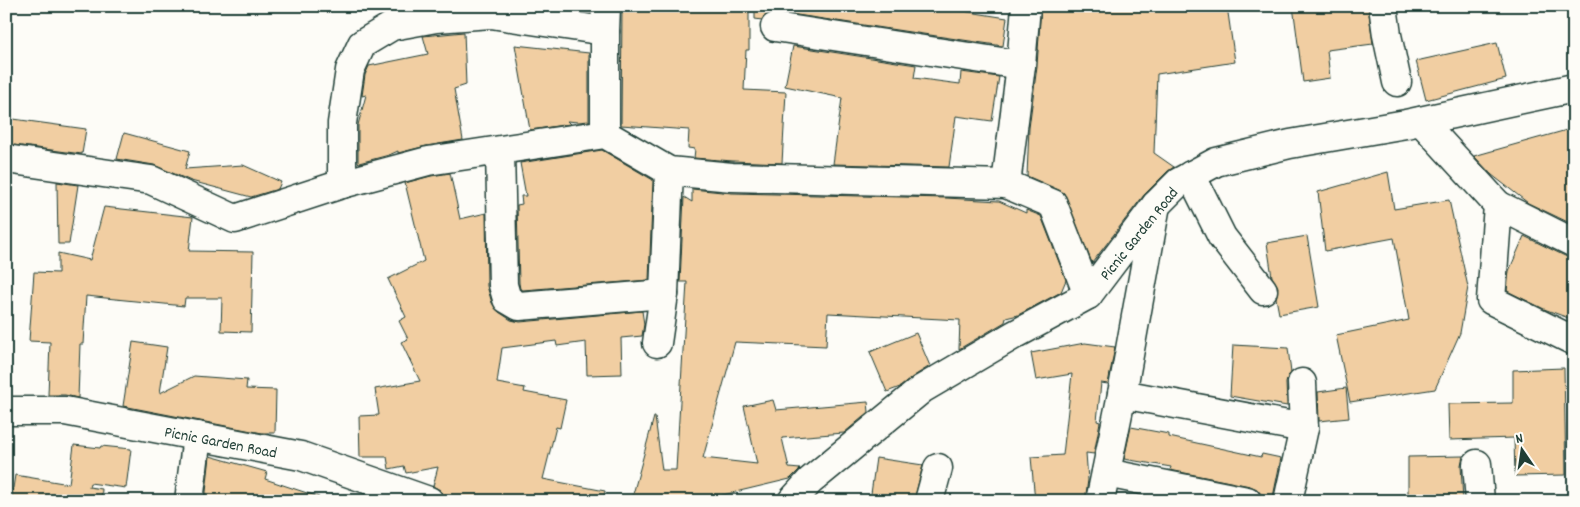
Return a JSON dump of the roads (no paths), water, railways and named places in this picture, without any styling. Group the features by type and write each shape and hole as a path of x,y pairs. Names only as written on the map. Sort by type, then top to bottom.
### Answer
{"street":[{"path":"1006,184 1021,65 1026,6"},
{"path":"1383,6 1397,82"},
{"path":"342,184 342,123 350,70 362,44 392,26 436,18 491,14 538,14 606,18 605,134"},
{"path":"775,27 1021,65"},
{"name":"Picnic Garden Road","path":"792,501 810,480 922,390 1014,335 1088,295 1156,205 1178,182 1191,175 1216,162 1290,144 1421,121 1574,88"},
{"path":"1421,121 1498,205 1574,243"},
{"path":"6,159 151,180 235,219 342,184 428,162 605,134 669,171 732,177 1006,184 1053,204 1088,295"},
{"path":"500,152 504,285 507,299 519,306 664,294"},
{"path":"657,343 664,294 669,171"},
{"path":"1191,175 1222,237 1262,290"},
{"path":"1100,501 1122,394 1156,205"},
{"path":"1498,205 1491,300 1574,340"},
{"path":"1288,501 1304,428 1302,383"},
{"path":"1122,394 1304,428"},
{"name":"Picnic Garden Road","path":"6,411 65,411 301,456 429,501"},
{"path":"189,501 198,436"},
{"path":"1477,464 1480,501"},
{"path":"929,501 938,468"},
{"path":"1106,473 1247,501"}]}
